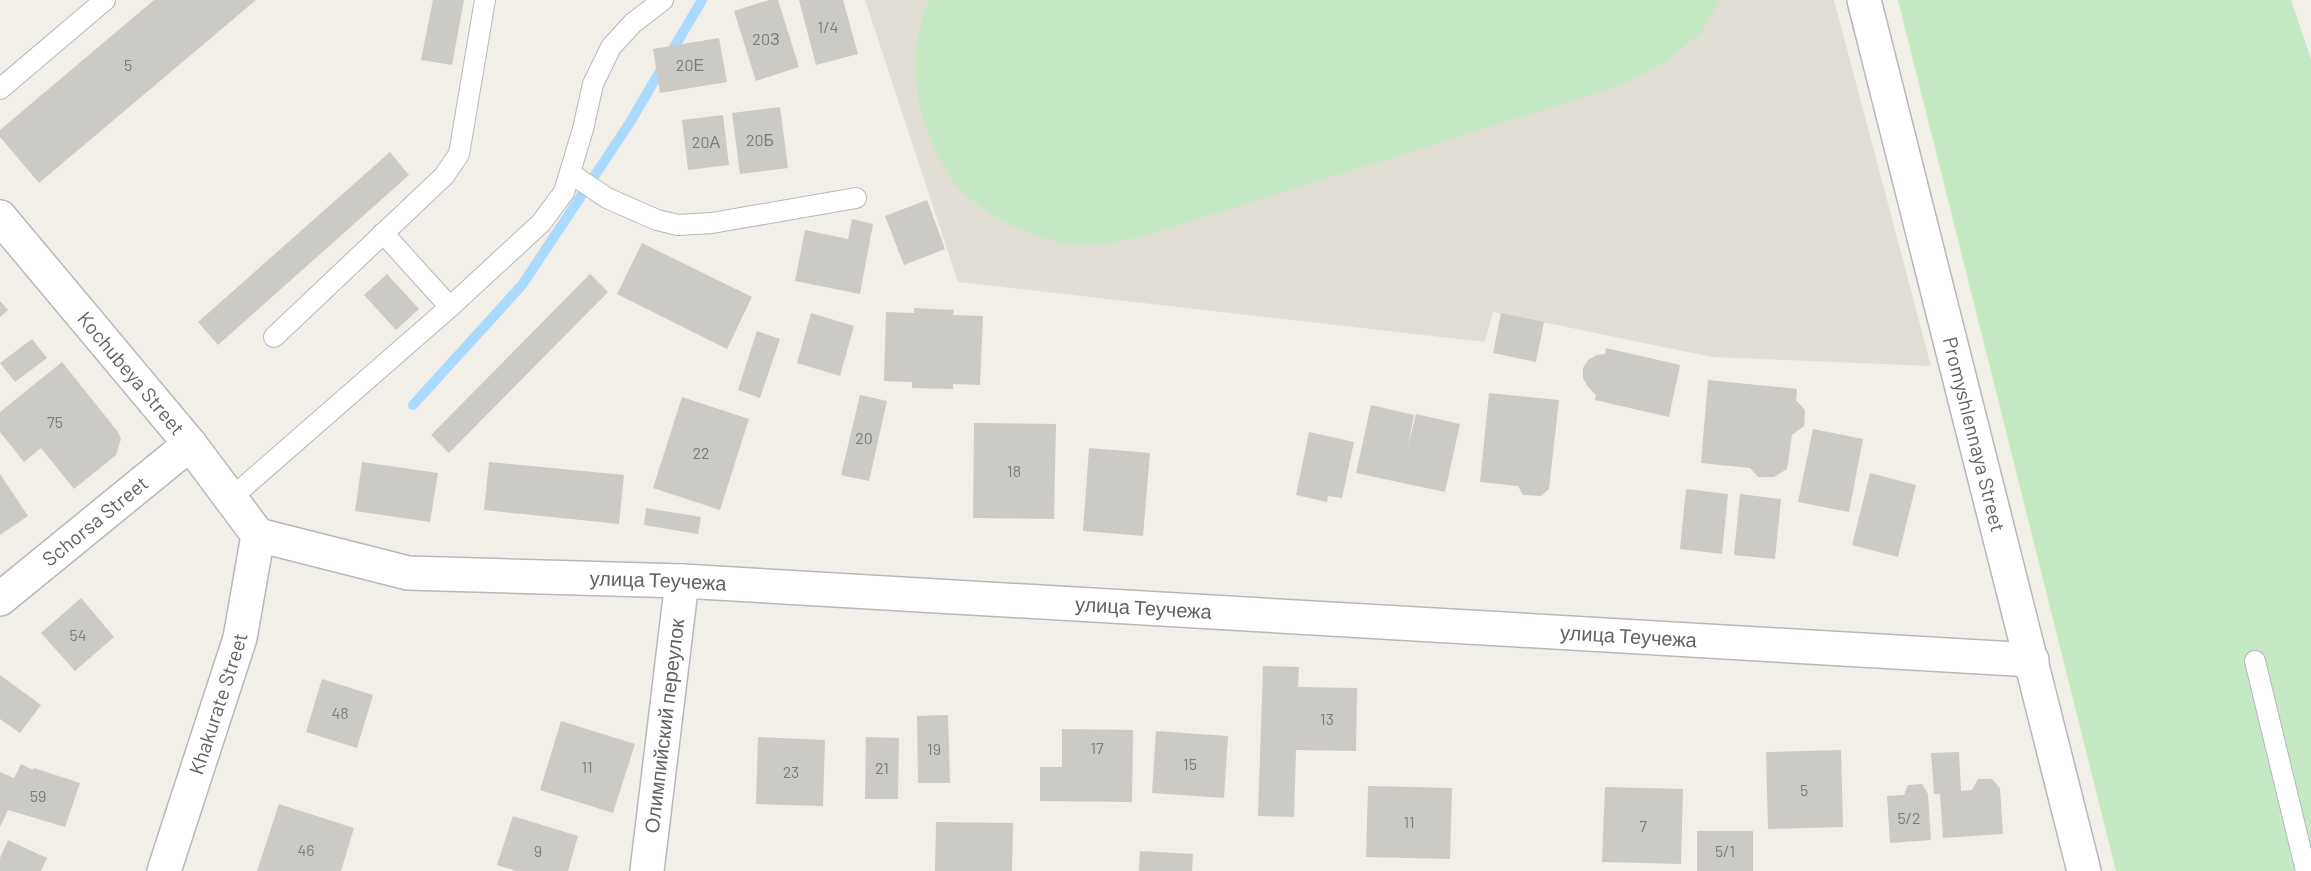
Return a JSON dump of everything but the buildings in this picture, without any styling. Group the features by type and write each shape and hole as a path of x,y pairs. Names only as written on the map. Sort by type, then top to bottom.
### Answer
{"street":[{"name":"Promyshlennaya Street","path":"1864,0 2084,871"},
{"name":"Kochubeya Street","path":"0,217 189,444 258,535"},
{"name":"Schorsa Street","path":"0,598 189,444"},
{"name":"улица Теучежа","path":"258,535 408,573 682,581 2032,660"},
{"name":"Khakurate Street","path":"164,871 240,638 258,535"},
{"name":"Олимпийский переулок","path":"647,871 682,581"}],"lane":[{"path":"0,89 105,0"},
{"path":"274,337 444,176 459,154 485,0"},
{"path":"230,499 450,308 541,223 564,192 593,84 611,47 633,23 663,0"},
{"path":"570,173 607,198 657,219 678,225 712,223 856,198"},
{"path":"383,233 450,308"},
{"path":"2255,661 2306,871"}],"shaded area":[{"path":"865,0 1834,0 1931,366 1712,357 1493,312 1485,342 958,282"}],"green space":[{"path":"929,0 1721,0 1700,33 1667,61 1622,85 1147,235 1109,243 1081,245 1057,242 1006,222 975,203 953,181 930,139 918,93 917,46 921,22"},
{"path":"1898,0 2291,0 2311,59 2311,871 2116,871"}],"waterway":[{"path":"413,405 522,285 629,124 702,0"}]}
